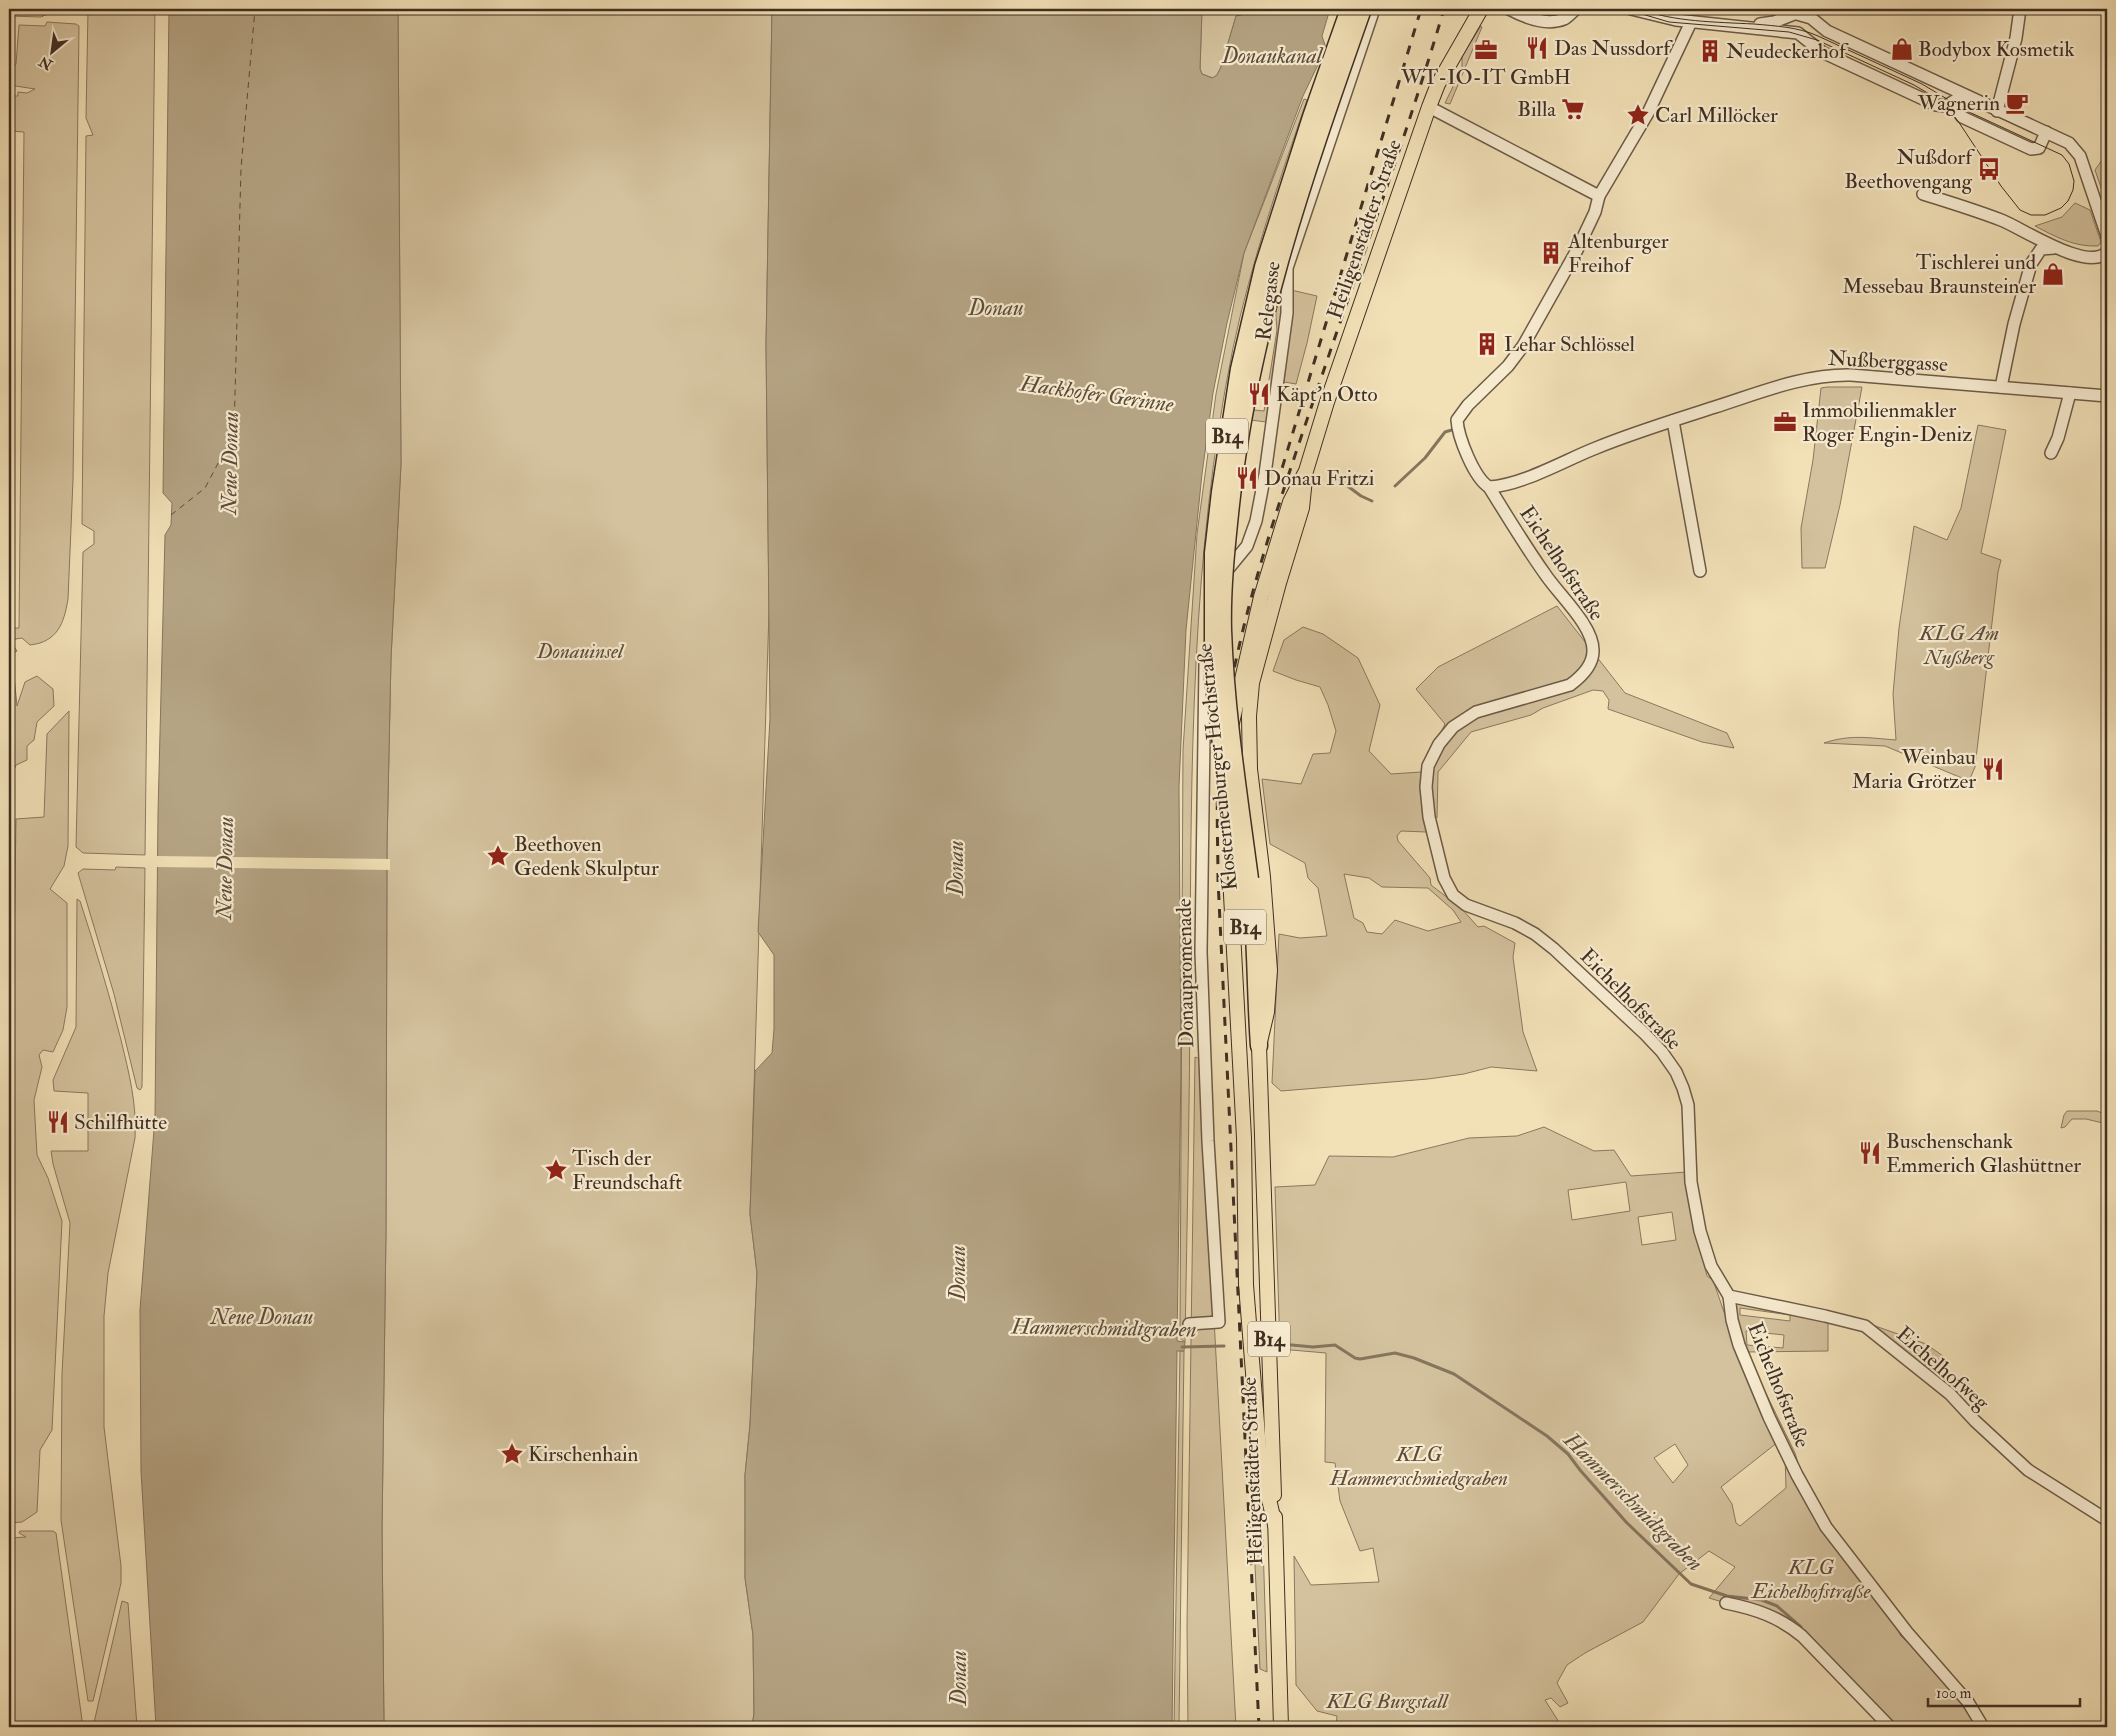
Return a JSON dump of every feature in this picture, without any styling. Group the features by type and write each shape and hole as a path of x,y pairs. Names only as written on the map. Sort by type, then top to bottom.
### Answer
{"highway":[{"name":"Klosterneuburger Hochstraße","path":"1254,974 1237,880 1213,677 1213,553 1228,431 1239,369 1263,267 1308,125 1350,9"},
{"name":"Klosterneuburger Hochstraße","path":"1254,974 1254,918 1230,719 1223,628 1226,554 1234,474 1246,396 1276,271 1310,161 1363,9"},
{"name":"Heiligenstädter Straße","path":"1254,974 1258,1046"}],"main road":[{"name":"Heiligenstädter Straße","path":"1306,471 1327,402 1429,107 1438,84 1481,9"},
{"path":"1258,1046 1267,1012 1270,970 1264,877 1250,769 1249,716 1252,683 1279,582 1302,508 1306,471"},
{"path":"1275,1525 1260,1461 1246,1285 1244,1118 1224,794 1231,729 1261,597 1290,502 1306,471"},
{"name":"Heiligenstädter Straße","path":"1258,1046 1281,1727"}],"street":[{"name":"Relegasse","path":"1208,593 1247,546 1256,521 1265,474 1286,313 1287,268 1374,9"},
{"path":"1509,9 1519,14 1552,22 1566,19 1576,9"},
{"path":"1631,9 1656,16 1691,22 1746,26 1798,33 1822,52 1940,107 1952,103 1964,95"},
{"path":"1997,111 2016,38 2020,9"},
{"path":"1746,26 1768,23 1807,12"},
{"path":"1798,33 1807,12"},
{"path":"1807,12 1827,31 2069,143 2080,156 2107,236"},
{"path":"1429,107 1599,196 1648,113 1691,22"},
{"path":"1952,103 1962,117 2032,150 2041,145 2046,132"},
{"path":"1923,194 2005,222 2054,248 2094,258 2103,256 2107,252"},
{"name":"Eichelhofstraße","path":"1599,196 1595,212 1577,250 1524,346 1508,366 1468,405 1458,420 1462,442 1477,474 1490,487 1546,576 1579,618 1593,651 1586,669 1570,685 1476,712 1453,728 1439,744 1428,766 1426,787 1429,817 1442,873 1449,888 1459,901 1515,923 1536,934 1554,949 1645,1034 1662,1052 1676,1072 1688,1104 1691,1182 1696,1217 1712,1266 1729,1296 1732,1320 1751,1374 1779,1438 1826,1527 1883,1603 1968,1702 1984,1727"},
{"path":"2001,387 2014,324 2031,264 2041,249 2054,248"},
{"name":"Nußberggasse","path":"1490,487 1529,476 1598,447 1672,421 1820,376 1851,375 2107,396"},
{"path":"2051,453 2058,438 2070,393"},
{"path":"1672,421 1700,571"},
{"name":"Donaupromenade","path":"1189,1324 1218,1322 1208,1141 1201,952 1208,593"},
{"name":"Eichelhofweg","path":"1729,1296 1865,1326 1950,1394 1975,1421 2028,1470 2107,1520"},
{"path":"1726,1603 1753,1608 1775,1617 1790,1626 1890,1727"}],"green space":[{"path":"9,9 59,9 41,17 9,16"},
{"path":"88,9 155,9 145,855 83,853 76,847 83,552 94,544 94,531 82,524 86,136 93,135 86,118"},
{"name":"Donauinsel","path":"398,9 772,9 766,345 769,611 750,1214 757,1273 750,1425 745,1475 745,1578 753,1635 754,1713 752,1727 384,1727 382,1531 386,1230 387,846 391,658 401,464"},
{"path":"1202,9 1248,9 1245,13 1236,16 1221,67 1213,78 1202,74 1200,69"},
{"path":"47,22 76,24 79,26 73,480 68,599 61,624 53,636 47,640 30,645 22,638 10,640 17,651 11,655 9,654 9,628 19,628 24,132 9,131 9,96 18,96 18,92 27,93 35,89 9,85 9,68 16,64 19,25 45,26"},
{"path":"1481,26 1450,104 1445,103 1462,68 1462,56"},
{"path":"1304,99 1307,100 1257,254 1233,348 1219,426 1201,582 1196,660 1191,818 1190,1067 1185,1342 1180,1338 1183,750 1197,534 1216,394 1244,253"},
{"path":"2107,153 2107,205 2095,170"},
{"path":"2075,203 2090,210 2101,242 2098,246 2073,243 2035,226 2062,217"},
{"path":"1291,290 1317,296 1296,384 1284,382 1291,318"},
{"path":"1275,303 1280,305 1283,313 1273,388 1266,422 1251,420 1254,410 1264,411 1277,330"},
{"path":"1862,387 1840,505 1825,568 1802,568 1801,528 1813,460 1821,388"},
{"name":"KLG Am Nußberg","path":"1978,425 2006,430 1981,553 2001,560 1975,767 1969,781 1885,746 1824,743 1843,738 1896,740 1893,694 1899,628 1914,526 1947,540 1961,508"},
{"path":"1557,606 1625,693 1727,733 1734,748 1702,742 1608,709 1609,700 1603,691 1593,690 1543,708 1531,715 1471,732 1438,772 1437,818 1426,810 1426,832 1401,831 1397,836 1398,841 1430,878 1431,885 1461,908 1478,927 1484,926 1515,943 1513,957 1523,1032 1537,1071 1491,1067 1464,1074 1428,1079 1281,1091 1272,1083 1279,934 1300,938 1327,936 1318,888 1308,878 1305,863 1270,844 1262,779 1301,784 1313,754 1330,753 1336,731 1320,687 1273,671 1284,640 1303,627 1323,634 1358,658 1380,705 1369,751 1391,774 1421,772 1445,724 1416,689 1438,667","holes":["1344,874 1369,878 1382,887 1428,888 1453,910 1461,922 1428,931 1395,920 1382,934 1367,932 1363,923 1354,918"]},
{"path":"9,674 14,676 17,706 25,682 37,676 53,689 54,706 37,722 34,740 27,746 27,760 16,765 9,783"},
{"path":"69,711 68,846 64,866 50,889 67,903 67,1007 63,1030 53,1052 43,1050 39,1055 42,1067 34,1100 37,1155 48,1178 62,1221 52,1430 40,1450 37,1512 22,1522 9,1523 9,1288 16,819 44,817 47,734"},
{"path":"116,867 145,868 142,1087 140,1090 137,1088 114,994 78,873 83,869 115,870"},
{"path":"77,899 80,901 107,987 127,1064 135,1113 135,1138 108,1273 104,1316 104,1427 121,1566 121,1583 93,1701 88,1701 61,1520 62,1374 70,1223 51,1151 88,1151 88,1093 54,1091 53,1080 76,1027"},
{"path":"1195,1057 1200,1059 1236,1727 1188,1727 1187,1625"},
{"path":"2067,1111 2097,1111 2107,1115 2107,1124 2086,1119 2072,1119 2065,1127 2061,1128"},
{"path":"1544,1127 1594,1151 1614,1150 1631,1176 1687,1172 1691,1209 1707,1276 1713,1280 1736,1347 1759,1379 1795,1453 1810,1503 1897,1627 1900,1635 1913,1648 1916,1648 1952,1687 1980,1727 1890,1727 1802,1636 1726,1603 1709,1598 1735,1567 1709,1551 1679,1574 1643,1622 1585,1653 1567,1665 1557,1683 1568,1703 1560,1707 1551,1698 1545,1700 1562,1727 1336,1727 1337,1716 1317,1711 1296,1685 1294,1556 1311,1585 1379,1582 1373,1548 1360,1551 1340,1501 1335,1463 1325,1462 1326,1353 1280,1349 1275,1187 1315,1185 1329,1156 1393,1157 1469,1138 1517,1136","holes":["1626,1182 1630,1211 1572,1220 1568,1190","1672,1212 1676,1240 1642,1245 1638,1217","1778,1442 1785,1455 1786,1488 1740,1526 1736,1523 1732,1504 1721,1487","1675,1444 1688,1465 1673,1483 1654,1458"]},
{"path":"1740,1302 1828,1319 1828,1351 1747,1352 1740,1336 1735,1305","holes":["1740,1308 1790,1315 1790,1321 1740,1315","1746,1331 1784,1335 1783,1348 1747,1345"]},
{"path":"1864,1322 1926,1344 1943,1356 1938,1380"},
{"path":"1180,1351 1184,1351 1179,1727 1174,1727"},
{"path":"1249,1442 1253,1442 1262,1512 1267,1672 1260,1669"},
{"path":"20,1531 53,1531 56,1533 83,1727 9,1727 9,1538 26,1537 19,1533"},
{"path":"122,1601 128,1603 137,1727 93,1727"}],"water":[{"name":"Neue Donau","path":"169,9 398,9 401,464 391,658 387,846 386,1230 382,1531 384,1727 156,1727 141,1471 140,1310 155,1117 158,813 165,535 171,525 172,503 163,493"},
{"name":"Donau","path":"772,9 1202,9 1200,69 1202,74 1212,78 1217,75 1221,67 1236,16 1242,15 1248,9 1330,9 1322,36 1326,48 1303,96 1244,253 1227,323 1213,393 1202,474 1186,630 1179,786 1181,1068 1177,1341 1185,1342 1184,1351 1177,1351 1172,1727 752,1727 754,1713 753,1635 745,1578 745,1475 750,1425 757,1273 750,1214 755,1071 772,1053 774,1029 774,955 758,932 770,718 766,345"}],"pier":[{"path":"155,856 390,859 390,870 155,867"}],"waterway":[{"name":"Hackhofer Gerinne","path":"1395,486 1425,458 1445,432 1455,429"},
{"name":"Hackhofer Gerinne","path":"1334,476 1361,496 1372,501"},
{"name":"Hammerschmidtgraben","path":"1281,1344 1313,1347 1335,1345 1355,1358 1360,1359 1395,1353 1414,1358 1454,1374 1547,1436 1568,1454 1627,1523 1691,1584 1727,1596 1762,1600 1777,1606 1801,1627"},
{"name":"Hammerschmidtgraben","path":"1182,1347 1224,1346"}],"ferry route":[{"path":"171,515 205,488 234,433 241,168 255,9"}],"tram line":[{"path":"1625,9 1669,22 1789,32 1817,40 1914,85 1941,101 1958,121 2001,186 2020,210 2031,215 2045,215 2061,208 2068,201 2073,190 2074,181 2069,164 2062,155 1967,111 1922,84 1818,36 1787,27 1681,19 1639,9"}],"railway":[{"path":"1277,485 1421,9"},
{"path":"1259,1727 1218,880 1217,795 1219,761 1228,700 1237,657 1247,613 1271,528 1397,157 1444,9"}],"place":[{"name":"Das Nussdorf","path":"1537,48"},
{"name":"Bodybox Kosmetik","path":"1902,49"},
{"name":"WT-IO-IT GmbH","path":"1486,50"},
{"name":"Neudeckerhof","path":"1710,51"},
{"name":"Wagnerin","path":"2017,103"},
{"name":"Billa","path":"1573,109"},
{"name":"Carl Millöcker","path":"1638,115"},
{"name":"Nußdorf Beethovengang","path":"1989,169"},
{"name":"Altenburger Freihof","path":"1551,253"},
{"name":"Tischlerei und Messebau Braunsteiner","path":"2053,274"},
{"name":"Lehar Schlössel","path":"1487,344"},
{"name":"Käpt'n Otto","path":"1259,394"},
{"name":"Immobilienmakler Roger Engin-Deniz","path":"1785,422"},
{"name":"Donau Fritzi","path":"1247,478"},
{"name":"Weinbau Maria Grötzer","path":"1993,769"},
{"name":"Beethoven Gedenk Skulptur","path":"498,856"},
{"name":"Schilfhütte","path":"58,1122"},
{"name":"Buschenschank Emmerich Glashüttner","path":"1870,1153"},
{"name":"Tisch der Freundschaft","path":"556,1170"},
{"name":"Kirschenhain","path":"512,1454"}],"water label":[{"name":"Donaukanal","path":"1272,55"}],"park label":[{"name":"KLG Hammerschmiedgraben","path":"1419,1466"},
{"name":"KLG Eichelhofstraße","path":"1811,1579"},
{"name":"KLG Burgstall","path":"1387,1701"}]}
